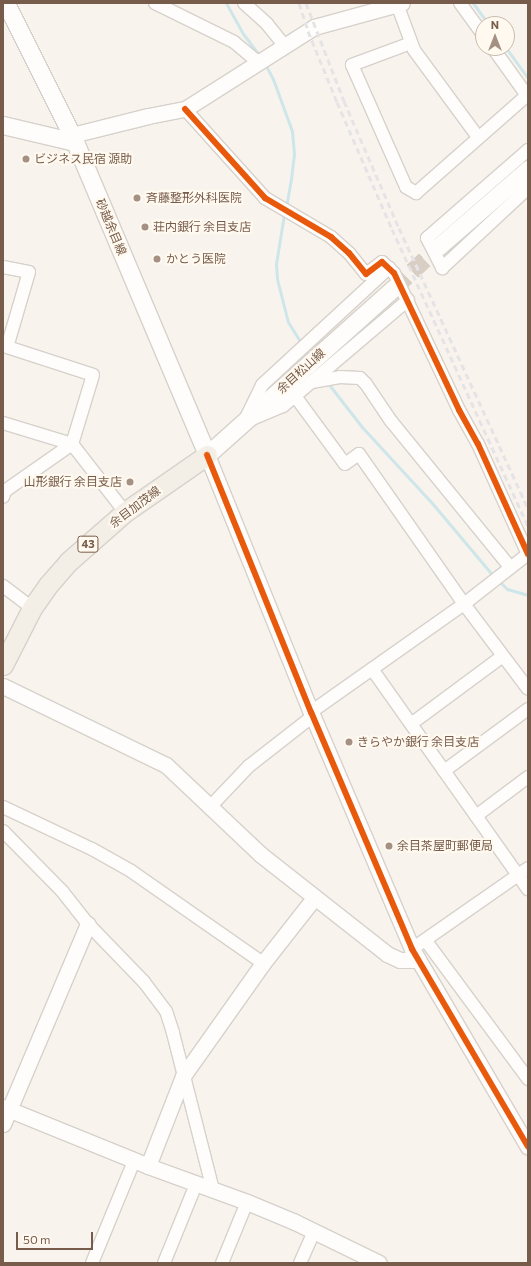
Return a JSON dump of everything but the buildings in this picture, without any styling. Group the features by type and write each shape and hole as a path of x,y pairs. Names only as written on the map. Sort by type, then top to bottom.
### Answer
{"main road":[{"name":"砂越余目線","path":"6,3 73,138 207,455"},
{"path":"3,125 73,138"},
{"path":"438,248 528,169"},
{"name":"余目松山線","path":"207,455 394,288"},
{"name":"余目加茂線","path":"3,665 32,608 49,584 68,562 125,512 207,455"}],"street":[{"path":"155,3 234,42 258,62"},
{"path":"244,3 267,24 284,46"},
{"path":"460,3 475,24"},
{"path":"73,138 148,116 185,109 314,28 399,4 414,50 478,137"},
{"path":"411,42 352,65 406,187 416,193 478,137 527,96 499,56"},
{"path":"185,109 265,198 331,237 349,253 366,274 382,262 394,273 459,410 478,444 528,554 464,604 312,714 249,766 210,808"},
{"path":"528,150 427,238 442,268 528,188"},
{"path":"3,267 29,272 7,347 93,375 72,444 4,493"},
{"path":"243,422 262,385 389,268"},
{"path":"243,422 283,406 408,300"},
{"path":"312,382 340,377 360,378 391,421 510,567"},
{"path":"295,396 345,464 359,454 464,604 528,689"},
{"path":"3,423 72,444 125,512"},
{"path":"207,455 312,714 415,955 528,1147"},
{"path":"3,586 32,608"},
{"path":"411,724 503,656"},
{"path":"372,670 528,889"},
{"path":"3,686 166,765 260,854 387,954 400,960 415,955 426,941 528,868"},
{"path":"444,771 528,709"},
{"path":"476,816 528,777"},
{"path":"3,807 92,849 131,872 263,963"},
{"path":"3,831 62,891 88,924 144,982 166,1011 213,1190"},
{"path":"148,1166 183,1076 263,963 314,898"},
{"path":"3,1124 6,1108 88,924"},
{"path":"426,941 528,1079"},
{"path":"6,1108 134,1161 246,1202 379,1263"},
{"path":"92,1263 134,1161"},
{"path":"164,1263 196,1184"},
{"path":"222,1263 246,1202"},
{"path":"300,1263 314,1232"}],"waterway":[{"path":"226,3 244,35 260,56"},
{"path":"473,3 482,16"},
{"path":"512,56 528,78"},
{"path":"265,64 273,79 292,131 294,154 286,206"},
{"path":"284,214 276,264 277,279 288,322 302,344"},
{"path":"327,382 362,427 432,503 494,577"},
{"path":"498,580 507,589 528,595"}],"tunnel":[{"path":"394,288 438,247"}],"railway":[{"path":"299,3 308,31 337,102 392,229 528,526"},
{"path":"306,3 344,101 399,228 528,509"}],"cycle path":[{"path":"185,109 265,198 331,237 349,253 366,274 382,262 394,273 459,410 478,444 528,554"},
{"path":"207,455 311,712 412,949 528,1147"}],"place":[{"name":"ビジネス民宿 源助","path":"26,159"},
{"name":"斉藤整形外科医院","path":"137,198"},
{"name":"荘内銀行 余目支店","path":"145,227"},
{"name":"かとう医院","path":"157,259"},
{"name":"山形銀行 余目支店","path":"130,482"},
{"name":"きらやか銀行 余目支店","path":"349,742"},
{"name":"余目茶屋町郵便局","path":"389,846"}]}
